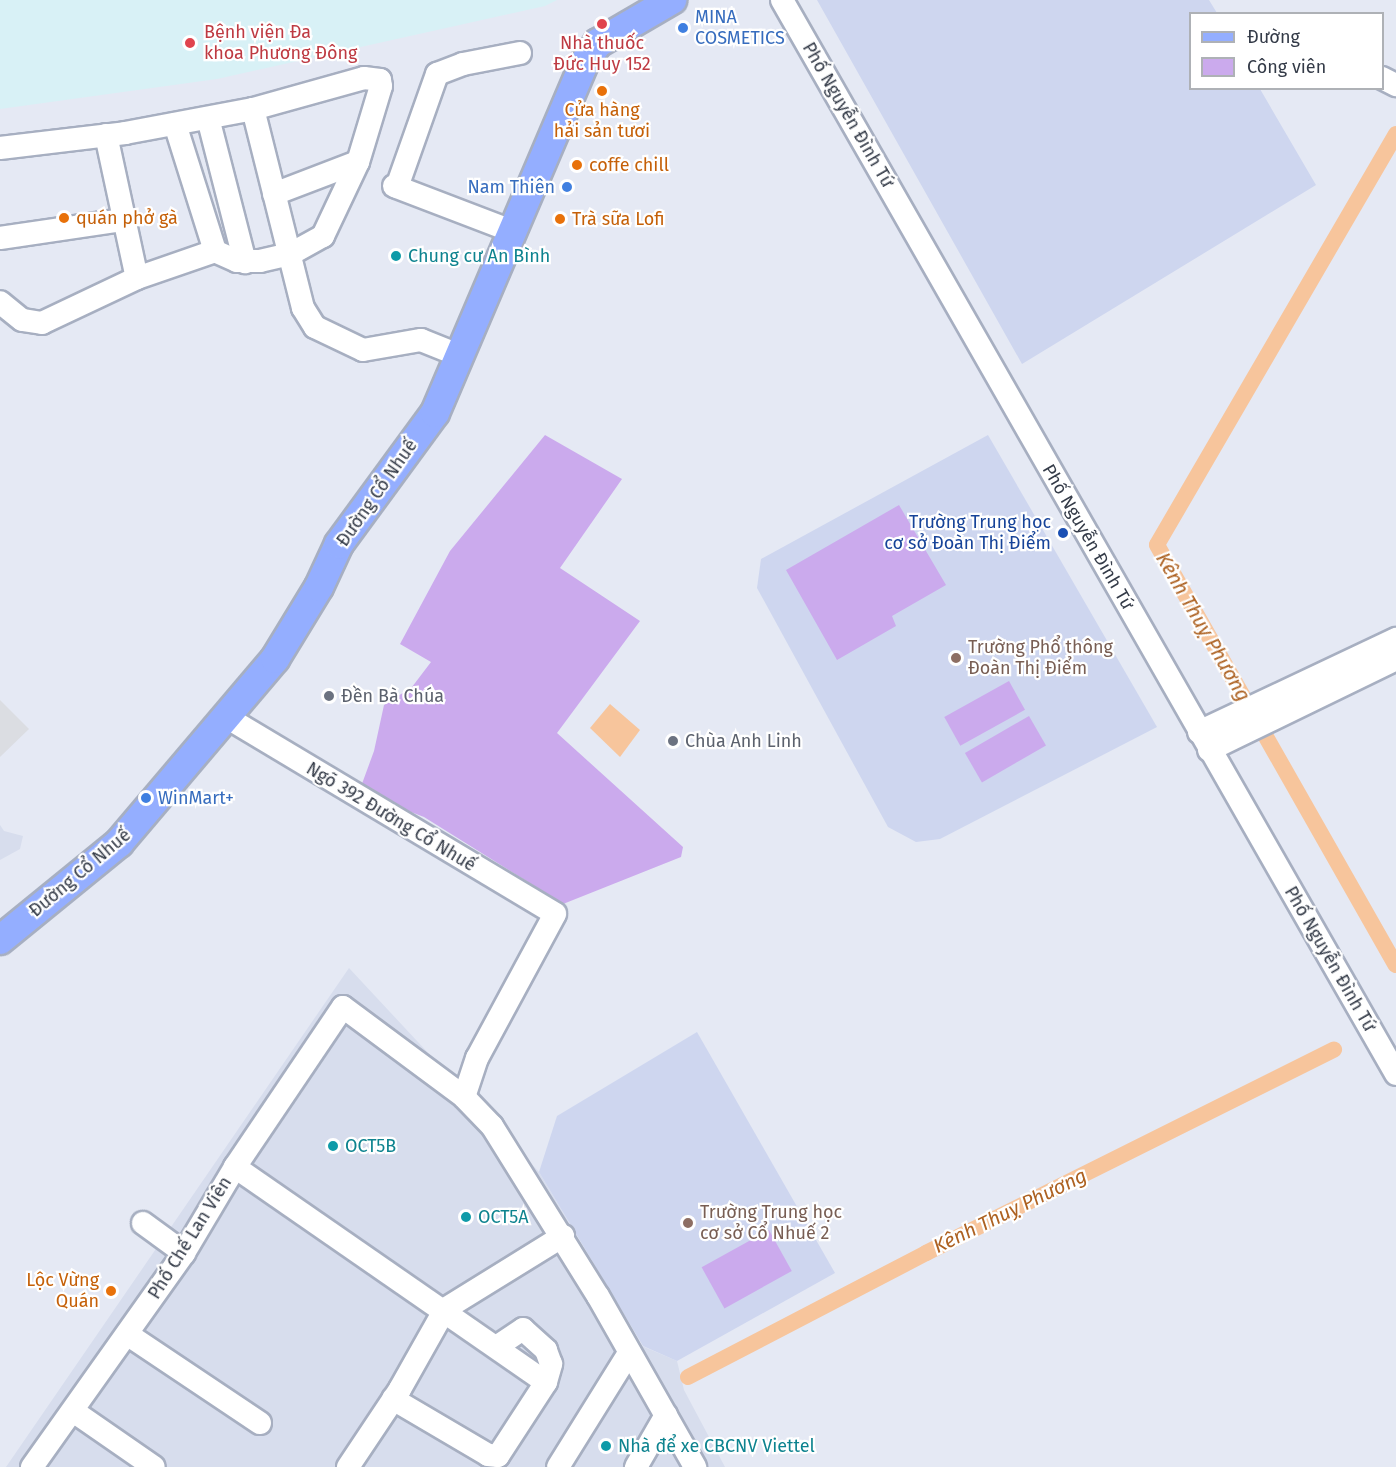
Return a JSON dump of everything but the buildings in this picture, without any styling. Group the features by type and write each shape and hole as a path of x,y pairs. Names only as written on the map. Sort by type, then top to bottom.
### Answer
{"main road":[{"name":"Đường Cổ Nhuế","path":"0,940 119,843 228,718 275,659 319,587 339,544 435,413 461,356 567,96 598,42 672,0"}],"street":[{"name":"Phố Nguyễn Đình Tứ","path":"782,0 1396,1074"},
{"path":"512,231 396,187 437,75 463,64 520,53"},
{"path":"0,148 175,124 253,109 364,78 380,80 358,162 323,236 290,254 245,262 215,251 137,278 42,323 22,320 0,303"},
{"path":"253,109 303,308 315,327 363,350 421,340 461,356"},
{"path":"208,117 245,262"},
{"path":"175,124 215,251"},
{"path":"106,135 122,220 137,278"},
{"path":"274,194 358,162"},
{"path":"0,238 122,220"},
{"path":"1204,741 1274,707 1396,639"},
{"path":"1274,707 1396,659"},
{"name":"Ngõ 392 Đường Cổ Nhuế","path":"228,718 555,914 477,1058 464,1096"},
{"name":"Phố Chế Lan Viên","path":"32,1467 184,1253 236,1167 343,1007 464,1096"},
{"path":"464,1096 492,1126 562,1236 695,1467"},
{"path":"236,1167 445,1309 546,1382"},
{"path":"143,1223 184,1253"},
{"path":"348,1467 393,1399 445,1309 562,1236"},
{"path":"393,1399 488,1455 498,1456 546,1382 551,1364 534,1335 523,1329 496,1347"},
{"path":"127,1334 260,1423"},
{"path":"558,1467 629,1353"},
{"path":"73,1411 154,1467"},
{"path":"636,1467 666,1415"}],"shaded area":[{"name":"Bệnh viện Đa khoa Phương Đông","path":"0,0 557,0 545,6 217,79 0,109"},
{"path":"817,0 1209,0 1216,12 1189,12 1189,90 1261,90 1316,185 1022,364"},
{"name":"Trường Phổ thông Đoàn Thị Điểm","path":"988,435 1157,727 940,839 916,842 888,827 757,588 761,559"},
{"path":"0,700 29,729 0,757"},
{"path":"610,704 640,730 620,757 590,728"},
{"path":"0,825 4,831 23,836 20,849 0,860"},
{"path":"349,968 539,1172 642,1346 677,1361 684,1390 725,1467 6,1467"},
{"name":"Trường Trung học cơ sở Cổ Nhuế 2","path":"697,1032 835,1273 677,1361 643,1346 539,1172 557,1116"}],"green space":[{"path":"545,435 622,479 560,568 640,621 557,733 683,847 681,857 563,904 424,817 359,792 374,751 384,705 412,687 431,662 400,644 450,551"},
{"path":"899,505 946,585 892,616 896,626 837,660 786,570"},
{"path":"1009,681 1025,710 960,746 944,717"},
{"path":"1029,716 1046,745 982,782 965,753"},
{"path":"769,1230 792,1271 724,1308 702,1267"}],"waterway":[{"name":"Kênh Thuỵ Phương","path":"1396,134 1157,545 1396,965"},
{"name":"Kênh Thuỵ Phương","path":"688,1377 926,1253 1334,1050"}],"place":[{"name":"Nhà thuốc Đức Huy 152","path":"602,24"},
{"name":"MINA COSMETICS","path":"683,28"},
{"name":"Bệnh viện Đa khoa Phương Đông","path":"190,43"},
{"name":"Cửa hàng hải sản tươi","path":"602,91"},
{"name":"coffe chill","path":"577,165"},
{"name":"Nam Thiên","path":"567,187"},
{"name":"quán phở gà","path":"64,218"},
{"name":"Trà sữa Lofi","path":"560,219"},
{"name":"Chung cư An Bình","path":"396,256"},
{"name":"Trường Trung học cơ sở Đoàn Thị Điểm","path":"1063,533"},
{"name":"Trường Phổ thông Đoàn Thị Điểm","path":"956,658"},
{"name":"Đền Bà Chúa","path":"329,696"},
{"name":"Chùa Anh Linh","path":"673,741"},
{"name":"WinMart+","path":"146,798"},
{"name":"OCT5B","path":"333,1146"},
{"name":"OCT5A","path":"466,1217"},
{"name":"Trường Trung học cơ sở Cổ Nhuế 2","path":"688,1223"},
{"name":"Lộc Vừng Quán","path":"111,1291"},
{"name":"Nhà để xe CBCNV Viettel","path":"606,1446"}]}
